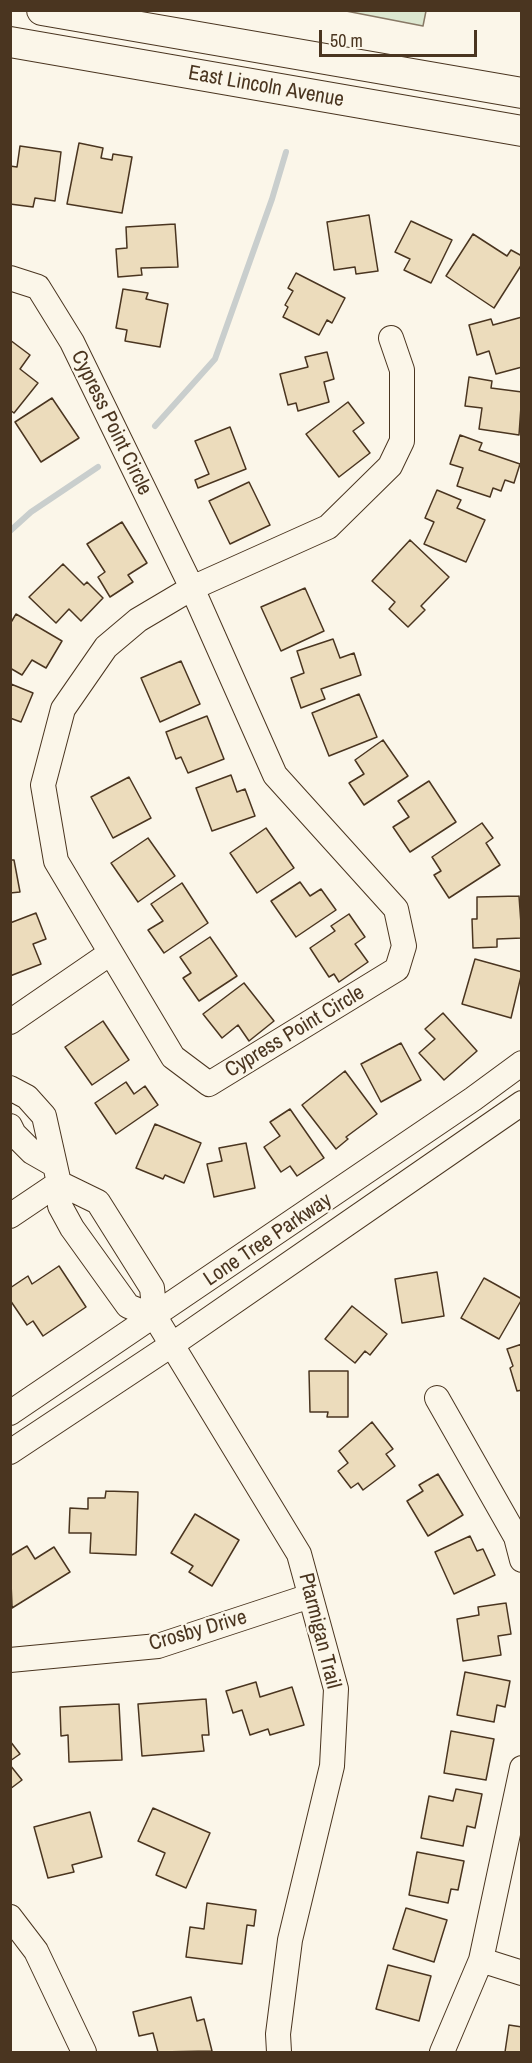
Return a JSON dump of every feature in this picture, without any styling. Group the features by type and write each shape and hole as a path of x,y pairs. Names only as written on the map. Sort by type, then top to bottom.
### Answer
{"main road":[{"name":"East Lincoln Avenue","path":"42,10 522,93"},
{"name":"East Lincoln Avenue","path":"10,42 522,131"}],"street":[{"name":"Cypress Point Circle","path":"10,278 38,287 72,342 192,588 275,775 396,909 404,946 397,969 209,1084 173,1056 56,861 43,785 63,709 106,648 138,620 192,588"},
{"path":"192,588 328,527 390,466 402,441 402,369 391,338"},
{"path":"10,1022 110,954"},
{"name":"Lone Tree Parkway","path":"10,1413 473,1100 522,1063"},
{"path":"10,1088 27,1097 44,1116 51,1140 56,1173 60,1206 79,1238 128,1306 155,1317 152,1288 98,1202 56,1173 14,1134 10,1126"},
{"name":"Lone Tree Parkway","path":"10,1452 173,1344 522,1103"},
{"path":"10,1216 56,1173"},
{"name":"Ptarmigan Trail","path":"155,1317 299,1554 336,1689 332,1766 290,1940 278,2034 279,2052"},
{"path":"437,1398 516,1537 522,1560"},
{"name":"Crosby Drive","path":"10,1660 158,1646 310,1596"},
{"path":"442,2052 481,1960 522,1768"},
{"path":"10,1917 36,1951 84,2052"},
{"path":"481,1960 522,1973"}],"green space":[{"path":"346,11 426,11 423,26"}],"building":[{"path":"79,143 103,148 101,158 112,160 113,154 132,157 122,213 67,204"},
{"path":"20,146 61,152 55,201 35,198 33,207 10,204 10,166 17,167"},
{"path":"369,215 378,271 356,274 355,267 334,270 327,222"},
{"path":"411,221 452,240 431,283 404,270 410,259 395,252"},
{"path":"175,224 178,267 141,268 142,275 118,277 116,249 127,248 126,227"},
{"path":"473,234 507,256 511,250 522,256 522,264 494,308 446,276"},
{"path":"296,273 345,298 332,323 327,320 319,335 283,317 288,307 285,305 293,291 288,288"},
{"path":"123,289 148,293 146,299 168,304 160,347 125,341 127,330 116,328"},
{"path":"522,317 522,367 496,374 489,351 477,355 469,325 491,319 493,325"},
{"path":"10,340 30,355 20,369 38,383 14,413 10,410"},
{"path":"327,352 334,379 324,382 329,402 298,411 296,403 288,405 280,374 308,367 305,357"},
{"path":"469,377 492,381 491,388 522,392 519,435 479,429 482,408 465,406"},
{"path":"52,398 79,438 41,462 15,422"},
{"path":"348,402 364,423 353,431 370,453 339,477 306,434"},
{"path":"230,427 246,469 198,488 195,480 209,474 195,441"},
{"path":"460,435 482,443 479,450 520,464 514,483 505,480 501,491 493,488 490,497 457,486 463,468 450,464"},
{"path":"249,482 270,525 230,544 209,501"},
{"path":"437,490 461,500 457,508 485,520 466,562 424,544 434,522 425,518"},
{"path":"122,522 147,563 128,575 133,582 110,597 98,577 105,572 87,544"},
{"path":"410,540 449,577 421,606 425,610 408,627 389,609 395,602 372,581"},
{"path":"63,564 84,585 87,582 103,598 81,621 69,609 56,623 29,597"},
{"path":"305,588 324,631 281,651 261,607"},
{"path":"16,614 62,641 46,668 32,660 22,675 10,668 10,624"},
{"path":"333,639 340,658 354,653 361,675 321,689 325,699 301,708 291,678 304,673 297,651"},
{"path":"181,661 200,704 160,722 141,678"},
{"path":"11,684 33,693 21,722 10,718"},
{"path":"359,694 377,737 329,756 312,713"},
{"path":"207,716 224,759 188,773 181,757 176,759 166,732"},
{"path":"383,740 408,776 364,805 349,783 364,774 355,760"},
{"path":"231,775 237,792 245,789 255,816 212,831 196,788"},
{"path":"129,777 151,818 113,838 91,797"},
{"path":"429,781 456,822 410,852 393,827 409,817 398,801"},
{"path":"482,823 493,838 486,843 500,865 449,898 434,875 441,871 432,857"},
{"path":"266,828 294,868 257,893 230,853"},
{"path":"148,838 175,876 138,902 111,863"},
{"path":"10,860 14,860 20,892 10,893"},
{"path":"300,882 310,896 321,889 336,910 296,937 271,901"},
{"path":"182,883 208,923 164,953 148,930 163,921 151,904"},
{"path":"519,896 522,938 497,939 497,947 473,948 472,919 477,919 477,897"},
{"path":"36,913 46,939 33,944 41,964 10,976 10,923"},
{"path":"349,914 365,937 355,944 368,962 339,982 334,974 329,977 310,948 335,931 331,926"},
{"path":"210,937 237,976 199,1001 183,978 191,973 180,957"},
{"path":"475,959 522,972 511,1018 462,1004"},
{"path":"244,983 274,1021 249,1041 238,1025 222,1038 203,1014"},
{"path":"443,1013 477,1051 444,1080 419,1053 435,1039 425,1029"},
{"path":"103,1021 129,1060 92,1085 65,1047"},
{"path":"401,1043 421,1080 381,1102 361,1064"},
{"path":"345,1071 377,1114 346,1137 348,1139 336,1149 302,1105"},
{"path":"126,1082 134,1094 145,1086 158,1105 116,1134 95,1103"},
{"path":"290,1109 324,1158 297,1176 290,1166 281,1172 264,1147 280,1136 270,1122"},
{"path":"155,1124 201,1143 184,1183 165,1175 163,1179 136,1168"},
{"path":"246,1143 255,1188 214,1197 207,1164 222,1161 219,1148"},
{"path":"59,1266 86,1307 43,1336 33,1321 27,1325 10,1300 10,1288 28,1276 32,1284"},
{"path":"437,1272 444,1316 402,1323 395,1279"},
{"path":"484,1278 522,1299 499,1339 461,1318"},
{"path":"352,1306 387,1334 370,1355 365,1351 355,1363 325,1339"},
{"path":"522,1344 522,1390 517,1391 510,1368 513,1366 507,1349"},
{"path":"309,1371 348,1371 348,1417 327,1417 328,1412 310,1412"},
{"path":"372,1422 393,1449 386,1454 395,1466 363,1490 358,1483 351,1488 338,1471 348,1463 339,1451"},
{"path":"438,1474 463,1515 428,1536 407,1501 423,1491 419,1485"},
{"path":"106,1491 138,1492 136,1555 90,1553 91,1533 69,1533 70,1508 88,1509 88,1498 105,1498"},
{"path":"195,1514 239,1540 212,1586 189,1572 193,1566 171,1553"},
{"path":"470,1536 477,1551 483,1549 495,1575 454,1594 435,1552"},
{"path":"27,1546 35,1559 54,1547 70,1572 12,1608 10,1556"},
{"path":"506,1603 511,1634 498,1636 501,1655 463,1661 457,1619 479,1615 478,1607"},
{"path":"465,1672 510,1681 505,1707 497,1705 494,1722 457,1715"},
{"path":"256,1682 260,1697 292,1687 304,1725 270,1735 268,1729 250,1735 242,1710 233,1713 226,1691"},
{"path":"206,1699 209,1735 202,1735 204,1751 142,1756 138,1704"},
{"path":"119,1704 122,1760 69,1762 68,1735 61,1736 60,1707"},
{"path":"451,1731 494,1739 486,1780 444,1773"},
{"path":"10,1741 20,1754 10,1761"},
{"path":"10,1765 22,1780 10,1789"},
{"path":"456,1789 482,1794 475,1828 467,1826 463,1846 421,1838 429,1796 453,1801"},
{"path":"153,1808 210,1833 186,1888 156,1875 165,1853 138,1841"},
{"path":"90,1812 102,1857 72,1865 74,1872 48,1878 34,1827"},
{"path":"417,1852 464,1861 458,1890 451,1889 448,1903 409,1895"},
{"path":"207,1903 256,1910 254,1926 247,1925 242,1964 186,1957 190,1927 204,1929"},
{"path":"406,1908 447,1920 434,1962 393,1949"},
{"path":"388,1965 431,1976 419,2021 376,2009"},
{"path":"191,1997 197,2021 204,2019 212,2051 158,2052 153,2033 139,2036 133,2012"},
{"path":"509,2025 522,2027 522,2052 505,2052"}],"waterway":[{"path":"155,426 215,359 272,199 286,152"},
{"path":"10,531 31,512 98,467"}]}
